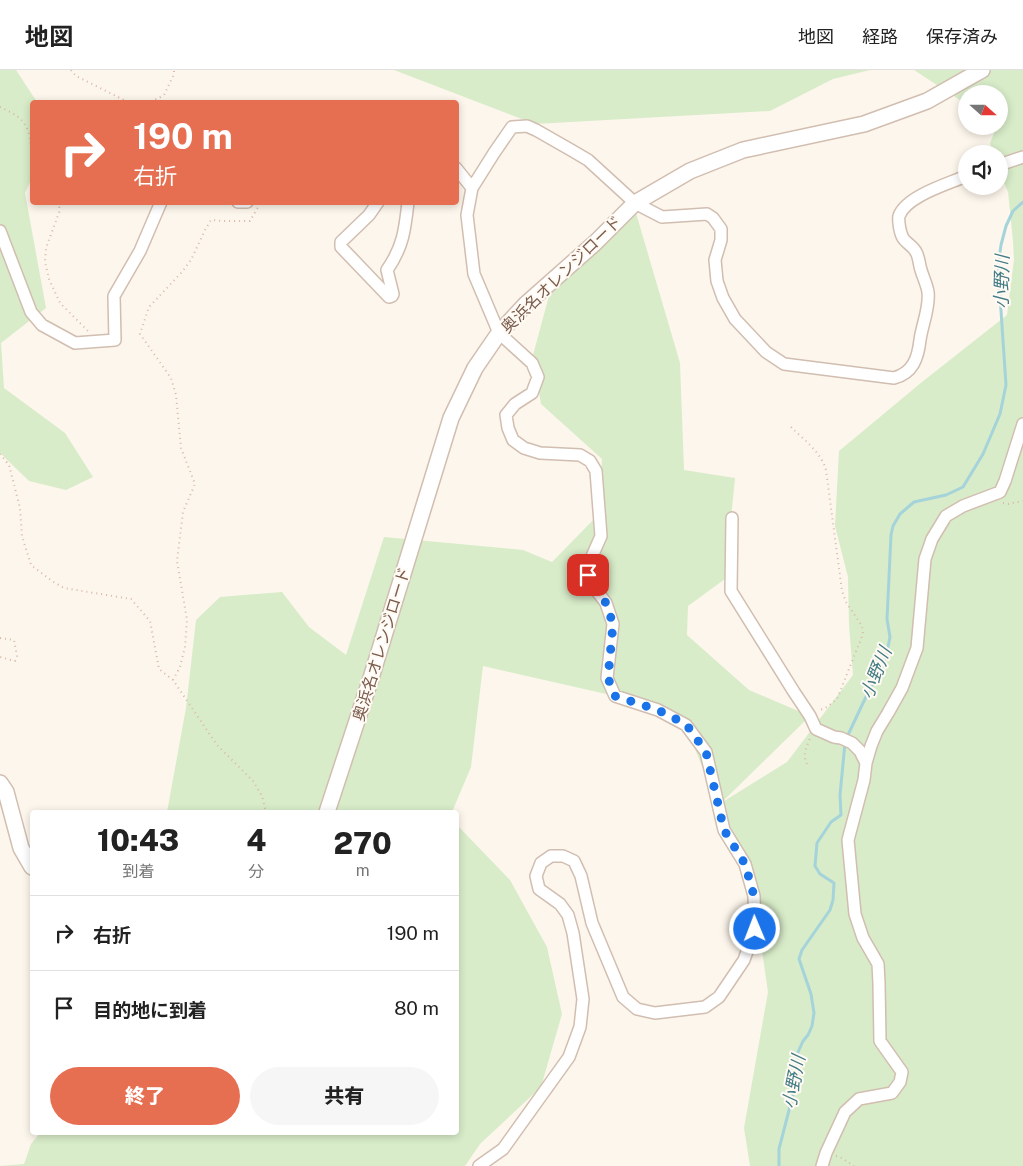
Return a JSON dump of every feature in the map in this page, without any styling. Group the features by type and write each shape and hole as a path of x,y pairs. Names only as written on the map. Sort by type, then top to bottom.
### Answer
{"street":[{"name":"奥浜名オレンジロード","path":"329,810 451,418 474,368 499,333 526,304 636,203 690,171 743,150 864,124 928,101 982,70"},
{"path":"480,1166 503,1149 509,1142 569,1057 580,1027 583,999 573,933 568,915 560,904 539,889 536,876 541,863 551,856 563,856 574,860 581,876 592,924 623,997 637,1009 655,1013 706,1007 719,997 744,960 755,929 754,896 745,864 724,830 706,752 686,724 658,710 615,696 608,678 613,624 606,603 593,586 588,575 590,561 601,536 596,471 590,461 580,455 540,453 524,448 514,440 508,428 506,415 515,404 532,393 538,377 532,363 499,333 474,274 467,215 472,188 512,127 527,126 536,130 588,160 636,203 662,216 707,214 713,218 722,229 715,260 717,281 723,298 735,319 766,352 784,364 894,378 903,375 909,370 919,351 928,292 916,251 902,238 898,218 903,209 912,200 958,179"},
{"path":"1008,161 1023,157"},
{"path":"459,172 472,188"},
{"path":"0,231 31,312 42,325 75,343 115,340 114,296 140,251 160,205"},
{"path":"376,205 369,215 341,242 340,247 389,297 393,294 386,270 395,258 404,236 408,205"},
{"path":"822,1166 826,1153 846,1112 859,1098 892,1093 900,1082 902,1072 880,1041 878,964 863,938 855,914 848,840 864,780 870,746 902,688 917,648 925,559 932,539 946,516 963,506 1000,492 1023,424"},
{"path":"732,518 730,591 810,716 816,729 852,743 860,751 866,763"},
{"path":"0,783 6,792 21,848 30,864"}],"path":[{"path":"71,70 76,76 124,100"},
{"path":"155,100 164,95 174,70"},
{"path":"0,107 10,111 24,122 30,139"},
{"path":"59,205 60,210 46,248 45,262 49,278 60,303 100,342"},
{"path":"173,680 180,667 187,620 177,561 183,512 195,484 180,448 176,395 171,378 140,334 149,307 191,260 211,220 250,221 259,205"},
{"path":"791,427 824,462 842,591 846,602 862,626 863,634 837,700 827,708 811,713 810,716"},
{"path":"0,454 9,464 20,508 22,536 32,565 64,588 131,599 150,621 159,669 173,680 217,745 253,781 262,796 266,810"},
{"path":"0,638 14,640 17,656 16,661 0,657"},
{"path":"807,764 804,752 812,733 816,729"},
{"path":"826,1153 840,1157 854,1166"}],"green space":[{"path":"0,70 16,70 36,100 30,100 30,182 25,193 46,308 1,343 4,388 65,433 93,477 66,490 29,481 0,453"},
{"path":"394,70 870,70 833,79 770,111 535,124"},
{"path":"914,70 1023,70 1023,1166 750,1166 744,1128 768,992 754,896 685,724 615,696 483,666 471,767 453,810 167,810 186,708 196,620 220,597 282,592 309,627 346,655 384,537 523,550 552,562 599,514 602,459 541,404 533,355 556,270 636,213 680,363 684,470 735,478 725,579 688,606 687,635 749,690 810,716 721,803 787,762 853,675 848,577 835,526 839,451 1007,315 1014,260 1008,192 1008,145 991,145 993,135 1008,135 1008,85 958,85 958,99"},
{"path":"459,827 510,880 547,947 562,1014 541,1087 480,1144 465,1166 0,1166 24,1164 31,1144 38,1135 459,1135"}],"waterway":[{"name":"小野川","path":"847,737 886,657 890,637 887,619 893,526 900,514 914,502 946,495 963,487 983,454 1000,414 1006,385 998,266 1006,226 1013,211 1023,202"},
{"name":"小野川","path":"779,1166 779,1149 794,1091 798,1052 812,1026 814,1013 811,994 799,959 802,950 830,910 833,900 834,883 820,874 815,866 817,843 831,822 841,815 840,795 845,743"}],"route":[{"path":"588,575 593,586 606,603 613,624 608,678 615,696 658,710 686,724 706,752 724,830 745,864 754,896 755,929"}]}
